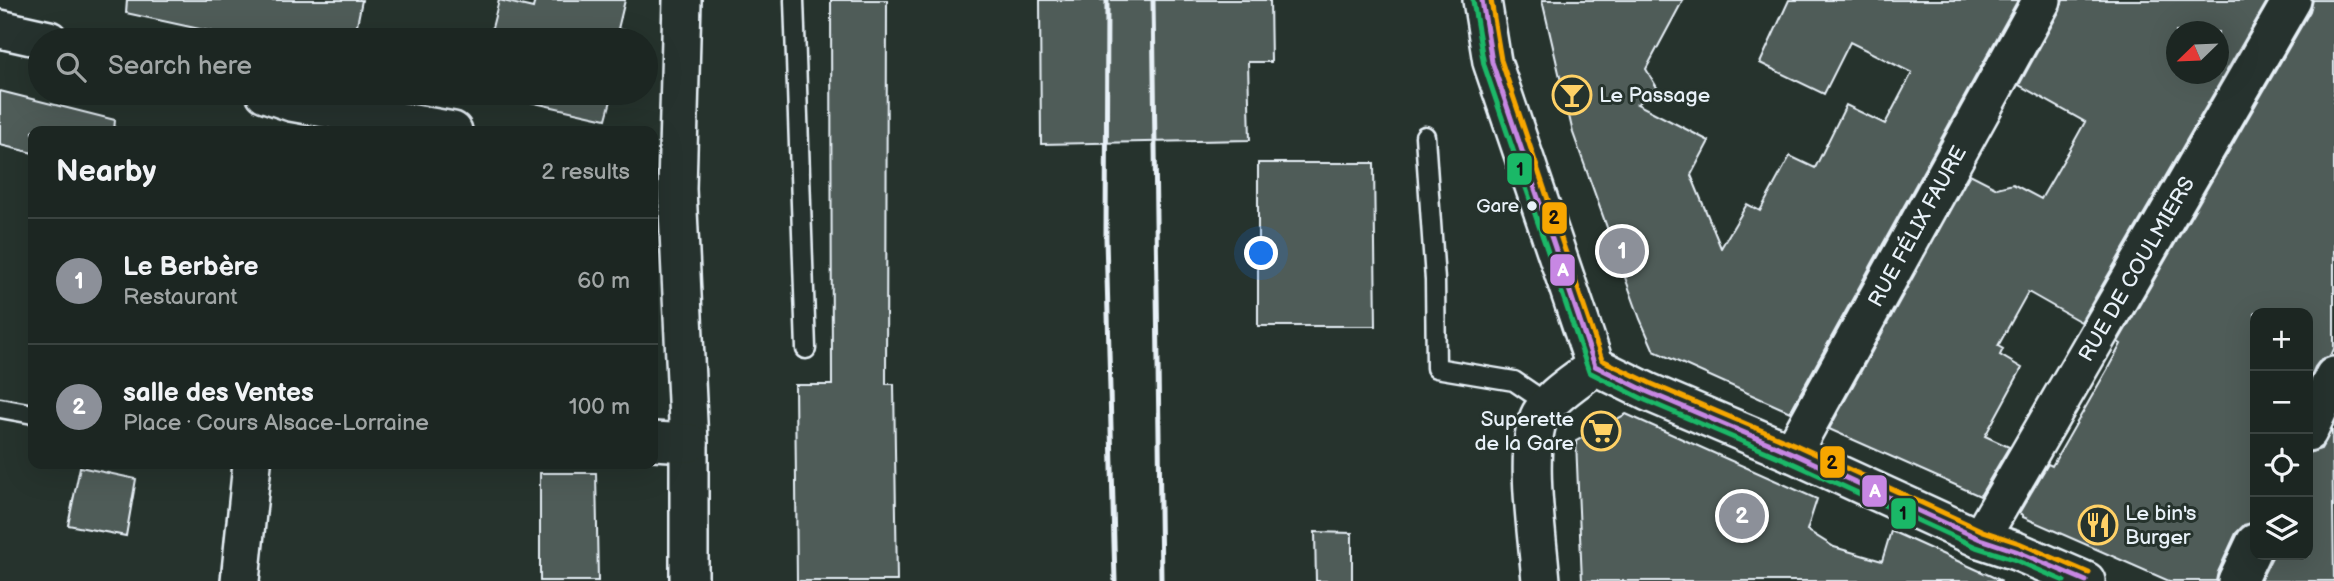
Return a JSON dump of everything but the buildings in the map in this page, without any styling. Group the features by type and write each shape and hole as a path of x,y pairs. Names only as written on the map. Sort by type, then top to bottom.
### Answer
{"street":[{"path":"681,0 665,186 690,443 689,581"},
{"path":"1482,0 1492,62 1595,366 1980,539 2016,551 2086,581"},
{"name":"RUE FÉLIX FAURE","path":"1791,453 2042,0"},
{"name":"RUE DE COULMIERS","path":"1980,539 2292,0"},
{"path":"0,29 28,35"},
{"path":"281,109 414,126"},
{"path":"1541,581 1532,458 1539,418 1548,404 1595,366"},
{"path":"2313,421 2334,376"},
{"path":"658,441 690,443"},
{"path":"240,581 251,469"},
{"path":"2237,581 2250,554"}],"lane":[{"path":"794,0 806,349"},
{"path":"1426,136 1435,281 1436,368 1514,381 1548,404"},
{"path":"0,408 28,413"}],"railway":[{"path":"1107,0 1106,237 1115,581"},
{"path":"1153,0 1161,581"}],"transit line":[{"name":"A","path":"1482,0 1492,62 1595,366 1980,539 2016,551 2086,581"},
{"name":"2","path":"1491,0 1501,60 1602,360 1983,531 2019,543 2089,573"},
{"name":"1","path":"1473,1 1484,65 1589,372 1645,400 1788,461 1976,547 2013,559 2064,581"}],"place":[{"name":"Le Passage","path":"1572,95"},
{"name":"Gare","path":"1532,206"},
{"name":"Le Berbère","path":"1622,251"},
{"name":"Superette de la Gare","path":"1601,431"},
{"name":"salle des Ventes","path":"1742,516"},
{"name":"Le bin's Burger","path":"2098,525"}]}
